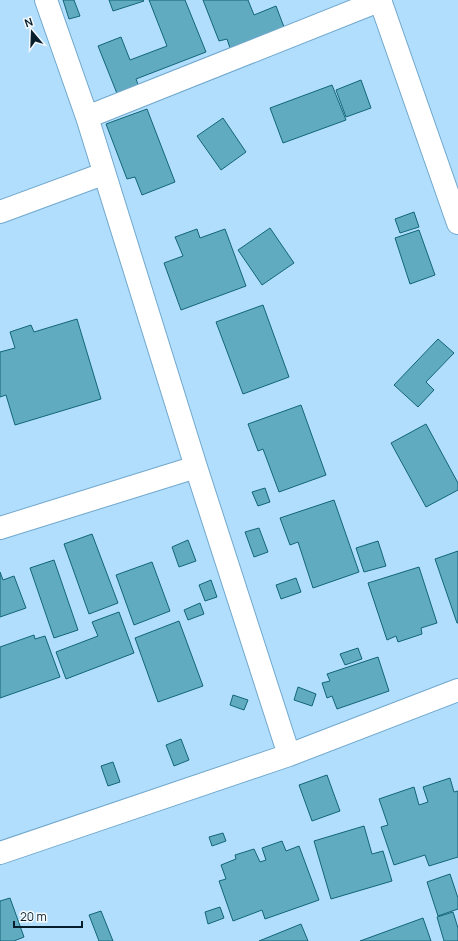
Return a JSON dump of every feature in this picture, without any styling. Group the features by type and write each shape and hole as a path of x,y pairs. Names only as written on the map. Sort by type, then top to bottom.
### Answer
{"street":[{"path":"46,0 87,117 103,174 289,755"},
{"path":"87,117 380,0 458,222"},
{"path":"0,212 103,174"},
{"path":"0,528 196,467"},
{"path":"0,854 289,755 458,690"}],"building":[{"path":"63,0 74,0 80,16 69,19"},
{"path":"109,0 143,0 144,1 113,11"},
{"path":"149,0 185,0 206,52 136,79 139,87 118,96 98,46 121,37 130,60 167,46"},
{"path":"203,0 248,0 254,15 276,6 284,27 230,48 227,39 219,41"},
{"path":"361,80 371,108 346,117 336,90"},
{"path":"332,85 346,120 283,143 270,108"},
{"path":"147,109 175,182 142,195 135,177 127,179 106,124"},
{"path":"223,118 246,152 221,170 197,136"},
{"path":"414,212 419,227 400,233 395,219"},
{"path":"270,228 294,263 262,285 238,250"},
{"path":"197,229 200,238 225,229 246,286 181,310 164,263 183,256 175,237"},
{"path":"419,230 435,275 410,284 395,238"},
{"path":"263,305 289,377 243,394 216,322"},
{"path":"77,319 101,399 15,425 6,395 0,397 0,352 15,348 10,332 31,325 34,332"},
{"path":"438,339 454,353 426,382 434,390 418,407 394,385"},
{"path":"301,405 326,475 279,492 263,449 258,451 248,424"},
{"path":"426,424 458,483 458,490 426,507 391,443"},
{"path":"265,488 270,502 258,506 252,492"},
{"path":"334,500 359,572 313,588 298,542 290,545 280,518"},
{"path":"259,528 268,552 254,557 245,532"},
{"path":"92,534 118,603 89,614 64,544"},
{"path":"188,540 196,561 179,567 172,547"},
{"path":"378,541 386,566 364,572 356,548"},
{"path":"458,551 458,623 457,623 435,559"},
{"path":"54,560 78,630 54,638 30,568"},
{"path":"152,562 170,611 134,625 116,575"},
{"path":"419,567 437,623 421,628 422,634 398,642 396,636 387,640 368,583"},
{"path":"0,572 3,580 14,576 26,608 0,617"},
{"path":"296,578 301,592 281,599 276,585"},
{"path":"211,580 217,597 205,601 199,585"},
{"path":"200,603 204,614 188,620 184,610"},
{"path":"119,612 134,653 66,679 56,652 98,636 92,622"},
{"path":"179,621 203,686 158,702 135,638"},
{"path":"34,635 35,639 45,636 60,677 0,698 0,647"},
{"path":"358,648 362,659 345,665 340,654"},
{"path":"378,657 389,691 337,709 332,696 327,698 322,683 330,681 327,674"},
{"path":"298,687 316,694 312,706 294,700"},
{"path":"233,695 248,700 244,710 230,705"},
{"path":"181,739 189,760 174,766 166,745"},
{"path":"113,762 120,782 108,786 101,766"},
{"path":"327,775 340,811 312,821 299,785"},
{"path":"450,778 454,792 458,791 458,857 429,866 425,855 394,865 381,827 388,825 379,799 414,787 419,805 428,802 423,787"},
{"path":"364,826 372,854 383,851 392,881 331,899 314,841"},
{"path":"223,833 226,841 212,846 209,837"},
{"path":"282,841 286,851 299,846 319,900 265,919 262,910 233,921 219,881 226,879 221,865 236,859 235,855 254,849 260,862 266,860 262,848"},
{"path":"450,874 458,898 458,909 438,916 427,882"},
{"path":"10,898 24,937 14,941 0,941 0,901"},
{"path":"220,907 224,918 208,924 205,912"},
{"path":"101,911 113,941 99,941 89,915"},
{"path":"453,912 458,928 458,941 444,941 437,917"},
{"path":"423,918 431,941 360,941"},
{"path":"301,924 308,941 259,941"}]}
